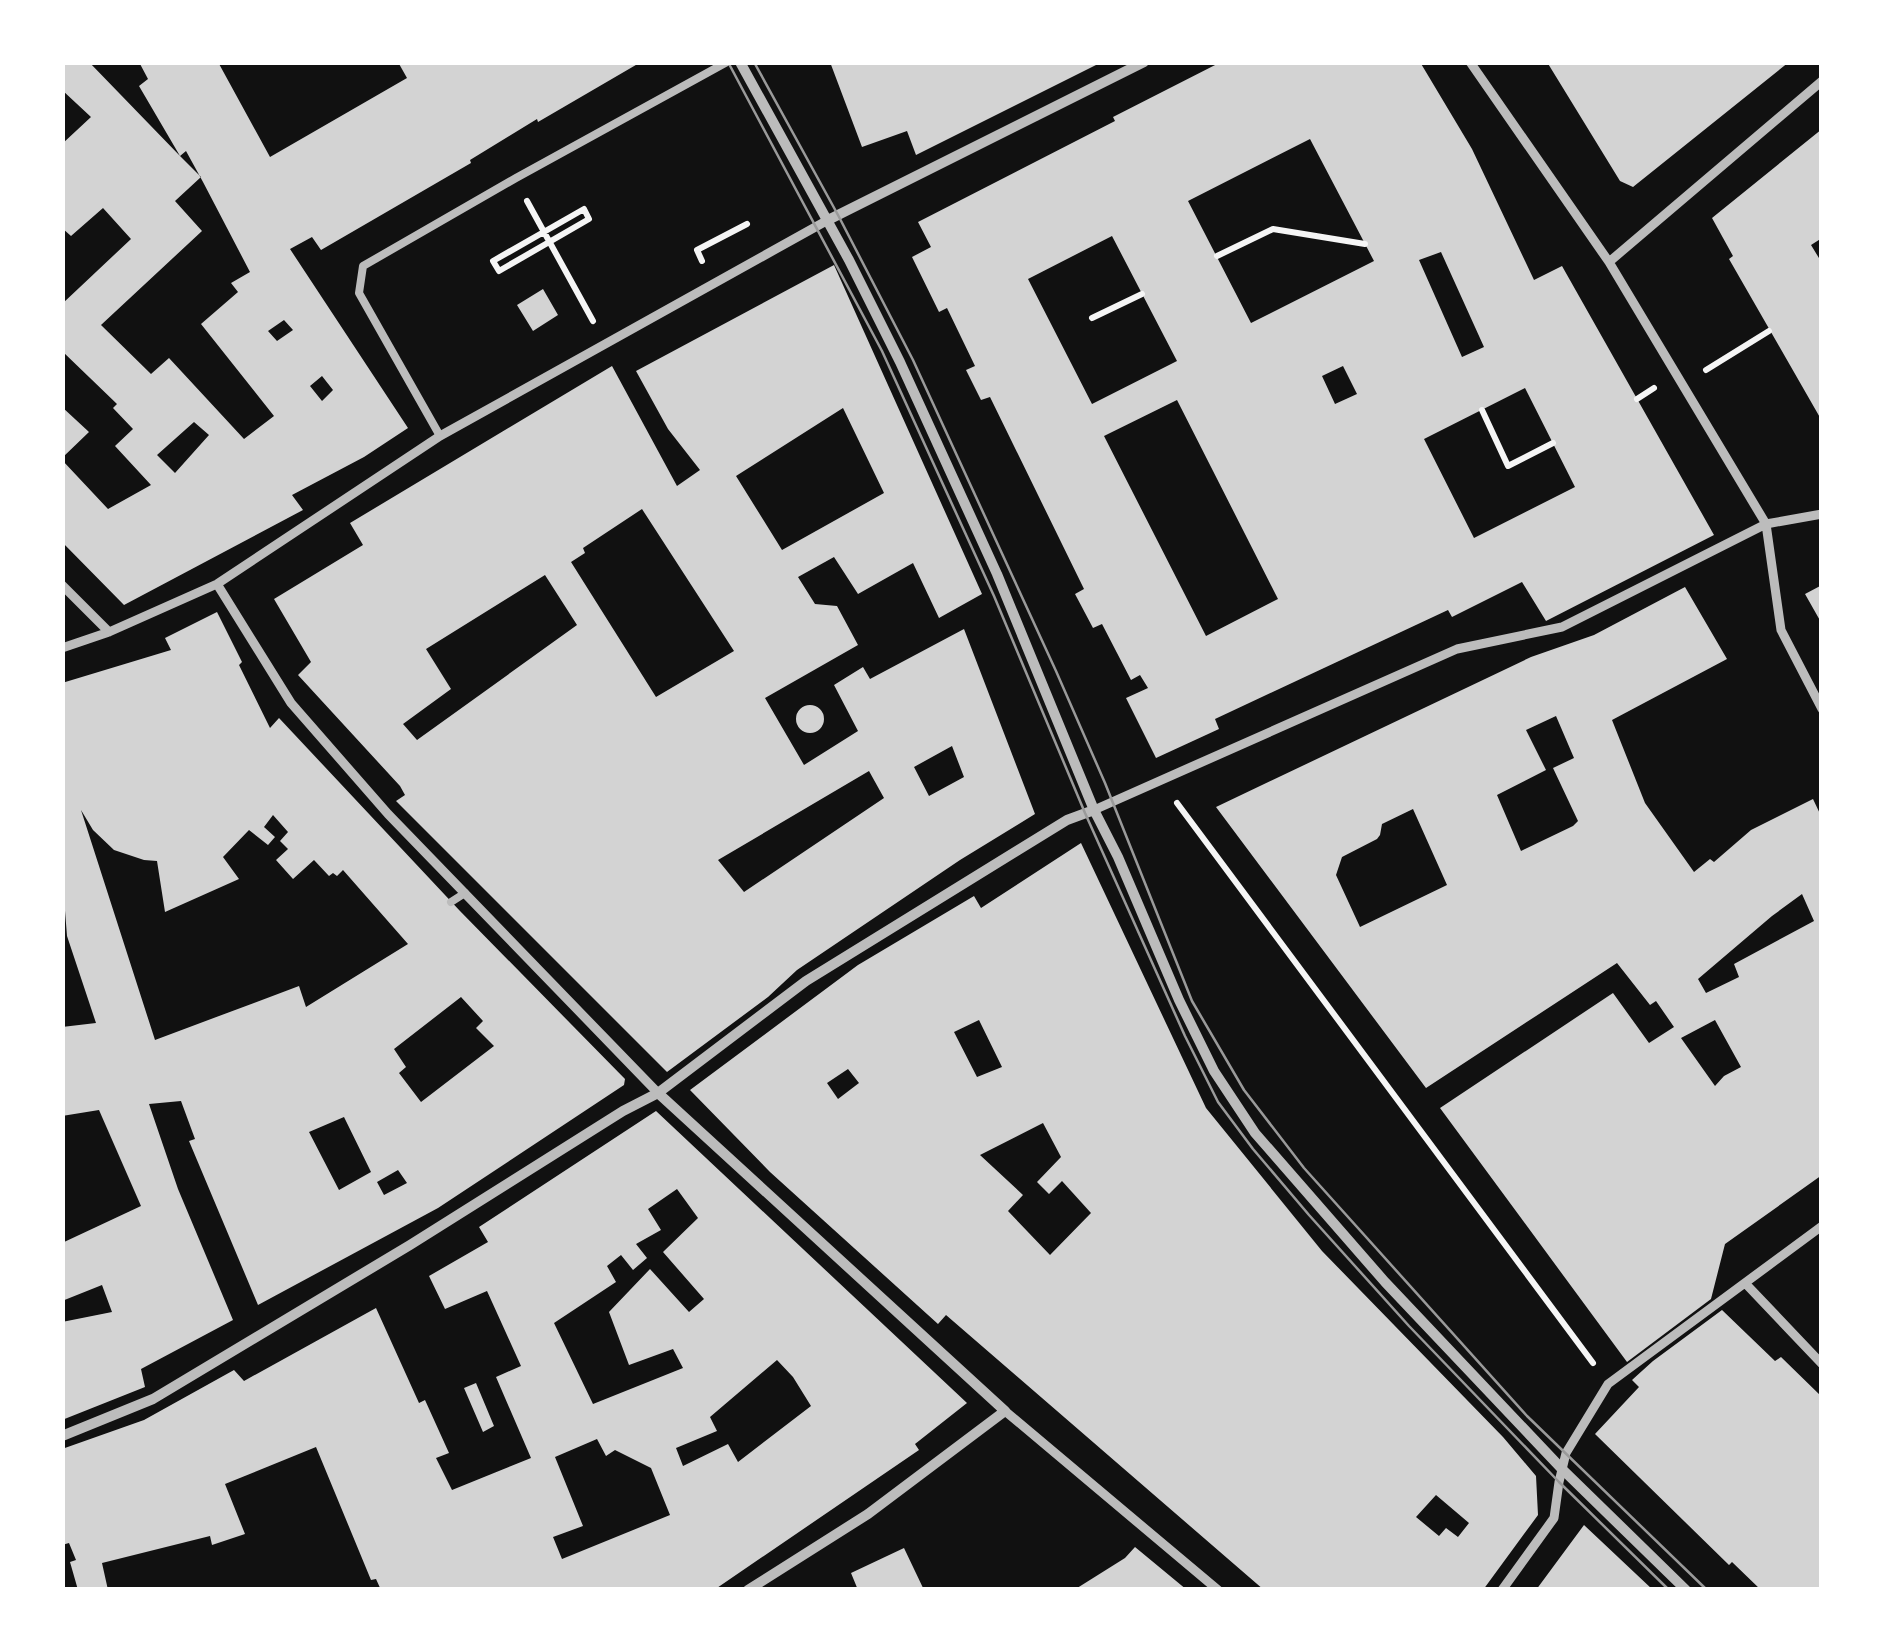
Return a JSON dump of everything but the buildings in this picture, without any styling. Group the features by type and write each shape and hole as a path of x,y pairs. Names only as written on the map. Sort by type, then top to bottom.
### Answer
{"street":[{"path":"740,62 828,220 900,362 997,574 1094,810 1214,1072 1255,1134 1385,1282 1562,1469 1686,1590"},
{"path":"62,648 217,584 440,436 828,220 1144,62"},
{"path":"1470,62 1609,262 1766,524 1781,630 1822,710"},
{"path":"1609,262 1822,82"},
{"path":"62,1436 153,1399 624,1110 658,1093 806,981 1067,820 1457,649 1562,627 1766,524 1822,514"},
{"path":"217,584 292,703 388,814 658,1093 1005,1411 1218,1590"},
{"path":"62,585 108,632"},
{"path":"1502,1590 1554,1518 1566,1453 1608,1384 1822,1226"},
{"path":"1745,1282 1822,1364"},
{"path":"748,1590 868,1514 1005,1411"}],"lane":[{"path":"440,436 359,293 363,266 726,62"},
{"path":"451,902 464,892"}],"path":[{"path":"584,210 588,220 549,242 499,271 493,261 584,210"},
{"path":"697,250 747,224"},
{"path":"1217,256 1273,229 1365,244"},
{"path":"544,232 606,344"},
{"path":"1092,318 1142,294"},
{"path":"1682,385 1769,331"},
{"path":"1482,410 1508,466 1553,443"},
{"path":"1160,780 1608,1384"}],"tram line":[{"path":"728,62 882,351 994,596 1085,813 1218,1102 1309,1215 1409,1326 1669,1590"},
{"path":"754,62 913,360 1105,783 1192,1001 1244,1090 1304,1168 1527,1416 1707,1590"}]}
